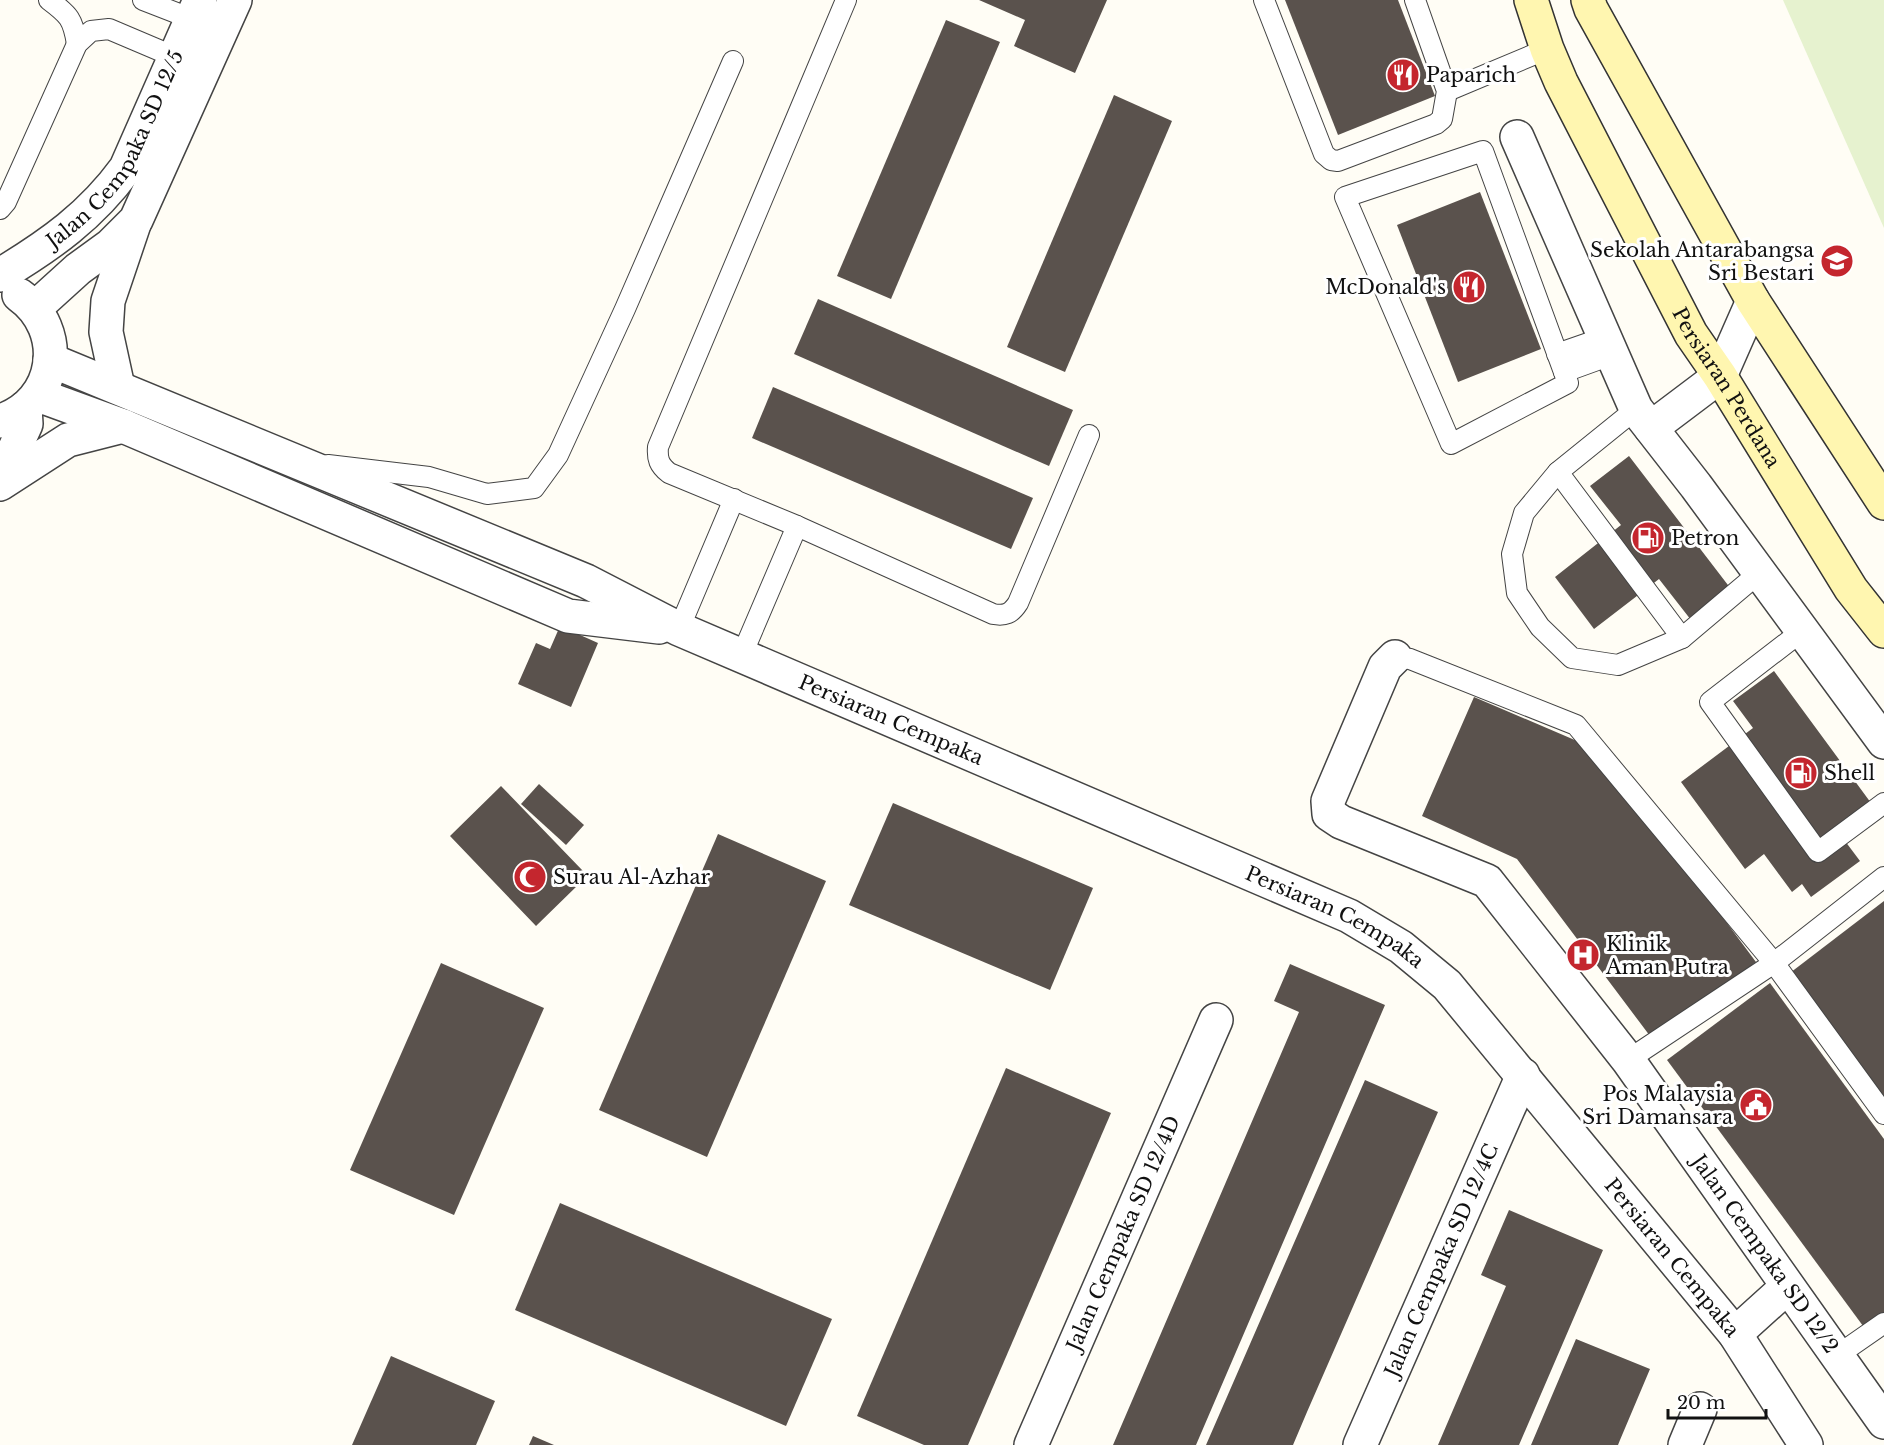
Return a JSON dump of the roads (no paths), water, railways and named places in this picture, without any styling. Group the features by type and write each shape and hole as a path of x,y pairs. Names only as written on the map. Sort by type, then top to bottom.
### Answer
{"main road":[{"name":"Persiaran Perdana","path":"1531,0 1547,49 1561,82 1691,334 1720,375 1851,589 1884,631"},
{"path":"1588,0 1753,301 1884,503"}],"street":[{"path":"118,387 106,332 108,301 136,220 235,0"},
{"name":"Jalan Cempaka SD 12/5","path":"0,275 39,252 66,232 109,192 126,168 196,9"},
{"path":"1516,137 1607,346 1643,419 1884,742"},
{"path":"35,308 78,269 111,245 136,220"},
{"path":"0,286 21,296 35,308 50,342 51,360 46,378 21,408"},
{"path":"1643,419 1720,375 1753,301"},
{"path":"51,360 586,581 679,630"},
{"path":"21,408 123,426 568,616 679,630"},
{"path":"0,476 26,424 21,408"},
{"path":"0,484 68,440 123,426"},
{"name":"Persiaran Cempaka","path":"679,630 1349,916 1401,947 1447,985 1735,1334 1806,1445"},
{"name":"Jalan Cempaka SD 12/2","path":"1395,657 1385,667 1328,801 1329,814 1341,822 1487,881 1628,1060 1884,1422"},
{"name":"Jalan Cempaka SD 12/4D","path":"1031,1445 1216,1020"},
{"name":"Jalan Cempaka SD 12/4C","path":"1360,1445 1523,1075"},
{"path":"1735,1334 1787,1287"},
{"path":"1684,1445 1700,1409"}],"lane":[{"path":"49,0 66,12 74,27 77,44"},
{"path":"143,0 196,9"},
{"path":"846,0 658,447 657,457 661,466 669,473 797,526 993,614 1003,616 1013,612 1018,603 1089,435"},
{"path":"1264,0 1324,154 1331,160 1338,161 1436,124 1442,119 1447,91 1415,0"},
{"path":"0,209 6,202 77,44 91,31 109,29 175,57"},
{"path":"1447,91 1547,49"},
{"path":"298,461 429,477 487,494 534,488 558,455 625,309 733,61"},
{"path":"1483,151 1568,383 1451,444 1344,197 1483,151 1516,137"},
{"path":"1561,363 1607,346"},
{"path":"1643,419 1558,472 1524,513 1512,554 1516,593 1540,627 1572,658 1618,665 1682,638 1759,573"},
{"path":"1558,472 1682,638"},
{"path":"679,630 734,499"},
{"path":"741,657 797,526"},
{"path":"1802,631 1710,702 1818,852 1884,803"},
{"path":"1395,657 1410,659 1576,725 1774,963 1884,1114"},
{"path":"1628,1060 1774,963 1884,877"},
{"path":"1838,1355 1884,1323"}],"place":[{"name":"Paparich","path":"1403,75"},
{"name":"Sekolah Antarabangsa Sri Bestari","path":"1837,261"},
{"name":"McDonald's","path":"1469,287"},
{"name":"Petron","path":"1648,538"},
{"name":"Shell","path":"1801,773"},
{"name":"Surau Al-Azhar","path":"530,877"},
{"name":"Klinik Aman Putra","path":"1583,955"},
{"name":"Pos Malaysia Sri Damansara","path":"1756,1105"}]}
